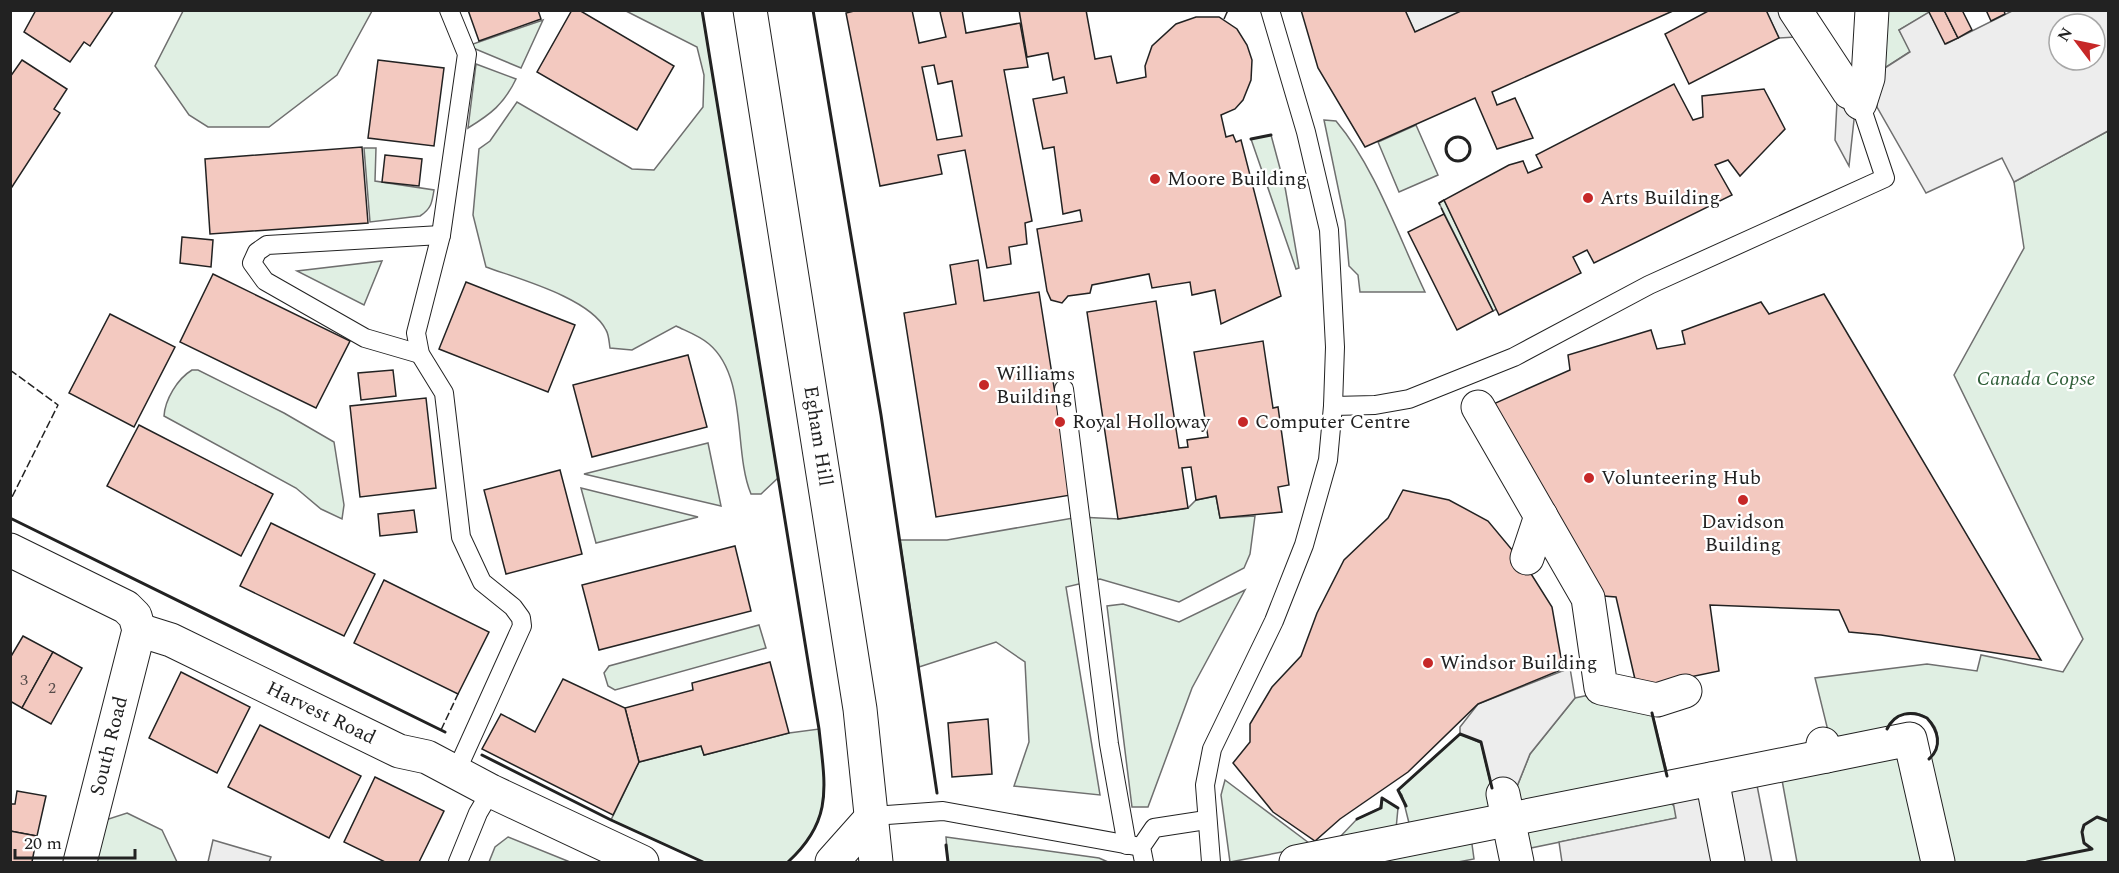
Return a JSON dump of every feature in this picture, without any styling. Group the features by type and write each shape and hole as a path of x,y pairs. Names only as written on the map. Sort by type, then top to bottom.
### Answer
{"street":[{"name":"Egham Hill","path":"750,10 860,708 876,862"},
{"path":"1795,10 1854,98 1868,78 1872,10"},
{"path":"1478,406 1588,598 1589,664 1657,700 1685,691"},
{"path":"1527,558 1541,516"},
{"path":"10,550 126,606 135,616 140,630"},
{"name":"Harvest Road","path":"140,630 171,640 399,751 427,757 491,791 642,862"},
{"name":"South Road","path":"80,862 140,630"},
{"path":"1296,862 1330,860 1506,807 1712,779 1824,750 1910,739 1938,862"},
{"path":"1712,779 1728,862"},
{"path":"1506,807 1517,862"},
{"path":"832,862 873,816"}],"lane":[{"path":"449,10 467,54 441,235 416,333 420,354 444,393 461,537 482,582 513,607 521,618 522,626 456,772"},
{"path":"1211,862 1204,785 1212,749 1274,621 1304,545 1328,460 1333,406 1335,335 1329,230 1306,132 1270,10"},
{"path":"1333,406 1375,405 1409,399 1514,357 1649,285 1885,178 1854,98"},
{"path":"420,354 365,338 265,281 252,263 257,252 267,245 441,235"},
{"path":"1064,389 1109,744 1138,851"},
{"path":"458,862 478,813 491,791"},
{"path":"873,816 943,811 1138,851"},
{"path":"1138,851 1154,828 1206,820"}],"green space":[{"path":"183,10 372,11 337,75 269,127 208,127 189,115 155,66"},
{"path":"626,11 702,11 778,478 761,494 751,494 742,457 735,395 721,358 709,344 676,326 632,350 610,348 606,330 598,319 585,308 552,291 486,267 473,215 479,149 490,141 517,102 632,169 654,170 703,107 704,75 697,47"},
{"path":"1883,11 1932,11 1899,30 1911,51 1877,73"},
{"path":"543,20 521,68 473,48 473,44"},
{"path":"476,64 516,79 496,108 468,128"},
{"path":"1324,120 1336,121 1363,160 1425,292 1360,292 1358,275 1349,266 1345,221"},
{"path":"1416,125 1438,175 1399,192 1378,142"},
{"name":"Canada Copse","path":"2108,131 2108,862 1949,862 1925,763 1935,750 1938,738 1935,727 1927,718 1917,714 1906,714 1895,720 1886,733 1831,743 1815,678 1927,664 1977,671 1981,655 2063,672 2083,639 1954,375 2024,248 2014,182"},
{"path":"1271,135 1285,187 1299,268 1296,269 1251,139"},
{"path":"364,148 376,148 375,181 434,190 432,202 427,211 420,216 370,222"},
{"path":"1444,200 1497,309 1493,311 1439,203"},
{"path":"382,261 364,305 297,271"},
{"path":"192,370 198,370 284,413 334,442 344,505 342,519 321,509 296,488 164,416 173,390"},
{"path":"708,443 721,506 584,474"},
{"path":"581,488 698,517 596,543"},
{"path":"1216,496 1220,518 1255,516 1250,554 1244,568 1179,602 1100,579 1066,587 1100,795 1014,786 1029,742 1025,662 996,642 919,667 900,540 947,540 1079,517 1119,519 1188,508 1196,500"},
{"path":"1245,590 1192,688 1148,807 1132,807 1107,606 1123,604 1179,622"},
{"path":"759,625 766,648 615,690 608,686 604,673 609,666"},
{"path":"1589,695 1650,704 1668,776 1525,805 1514,794 1530,754 1575,698"},
{"path":"819,729 824,785 820,816 803,847 788,862 703,862 611,820 639,762 701,746 704,755 789,733"},
{"path":"1460,734 1481,742 1493,794 1490,807 1410,827 1402,795 1398,790"},
{"path":"1899,755 1925,862 1797,862 1782,780"},
{"path":"1225,780 1313,846 1230,862 1221,795"},
{"path":"1382,798 1398,808 1396,829 1337,840 1357,819 1380,808"},
{"path":"1669,801 1675,807 1677,818 1526,849 1526,829"},
{"path":"127,813 162,830 177,862 84,862 93,824"},
{"path":"508,837 570,862 489,862 495,847"},
{"path":"946,837 1099,858 1108,862 948,862"},
{"path":"1471,837 1474,859 1458,862 1352,862"}],"shaded area":[{"path":"1405,11 1463,11 1415,32"},
{"path":"1766,11 1813,11 1858,83 1849,166 1835,140 1837,102 1796,37 1779,38"},
{"path":"2012,11 2108,11 2108,131 2014,182 2002,158 1926,193 1877,107 1877,73 1910,52 1899,30 1929,12 1946,44"},
{"path":"1570,668 1575,698 1530,754 1514,794 1493,794 1481,743 1460,734 1460,727 1478,704"},
{"path":"1754,770 1772,862 1562,862 1559,842 1676,818 1672,796"},
{"path":"213,840 271,857 269,862 208,862"}],"building":[{"path":"36,10 114,10 90,46 84,42 70,62 24,32"},
{"path":"468,10 538,10 541,19 479,41"},
{"path":"572,10 579,10 674,66 637,130 537,72"},
{"path":"858,10 912,10 919,43 946,37 940,12 944,10 962,10 966,33 1020,23 1028,67 1004,70 1032,221 1025,223 1027,244 1009,247 1011,264 987,268 965,150 938,155 942,174 880,186 846,13","holes":["934,65 938,84 952,81 962,136 937,140 922,67"]},
{"name":"Moore Building","path":"1019,10 1086,10 1095,59 1111,56 1117,83 1146,77 1145,66 1152,46 1176,24 1196,17 1219,17 1237,29 1247,45 1252,60 1251,80 1243,100 1235,109 1221,115 1226,137 1233,135 1236,142 1241,140 1281,296 1221,324 1215,290 1192,295 1190,282 1152,288 1149,274 1092,285 1090,293 1068,296 1062,303 1051,300 1047,291 1037,229 1082,221 1080,210 1063,214 1054,147 1043,149 1033,99 1067,93 1064,77 1053,80 1048,53 1027,57"},
{"path":"1301,10 1405,10 1415,32 1463,10 1675,10 1492,92 1497,105 1515,98 1533,138 1497,149 1475,98 1365,147 1318,68"},
{"path":"1710,10 1766,10 1779,38 1689,84 1665,34"},
{"path":"1944,10 1958,38 1945,44 1929,12"},
{"path":"1944,10 1962,10 1972,30 1958,38"},
{"path":"1986,10 2004,10 2005,14 1991,21"},
{"path":"22,60 67,89 54,109 60,113 10,190 10,77"},
{"path":"378,60 444,68 434,146 368,138"},
{"name":"Arts Building","path":"1674,84 1693,120 1703,117 1702,96 1764,89 1785,129 1740,176 1728,160 1715,165 1732,195 1594,263 1587,250 1573,257 1581,273 1499,315 1444,200 1509,165 1523,161 1528,173 1542,167 1536,155"},
{"path":"362,147 368,223 210,234 205,159"},
{"path":"385,155 422,159 419,186 382,182"},
{"path":"1444,214 1493,311 1457,330 1408,232"},
{"path":"182,237 213,240 211,267 180,263"},
{"name":"Williams Building","path":"978,260 984,301 1039,292 1071,495 936,517 904,313 956,304 950,265"},
{"path":"213,274 350,341 316,408 180,342"},
{"path":"466,282 575,325 548,392 439,349"},
{"name":"Davidson Building","path":"1824,294 2041,660 1849,632 1839,610 1710,605 1719,671 1637,688 1616,597 1590,595 1491,405 1570,370 1568,355 1651,330 1657,349 1685,344 1682,331 1761,302 1769,314"},
{"name":"Computer Centre","path":"1156,301 1179,448 1188,447 1187,440 1208,437 1194,352 1263,341 1273,408 1278,407 1289,485 1278,487 1282,512 1220,518 1216,496 1196,500 1191,467 1182,468 1188,508 1118,519 1087,312"},
{"path":"110,314 175,347 134,427 69,393"},
{"path":"688,355 707,427 592,457 573,385"},
{"path":"393,370 396,396 361,400 358,373"},
{"path":"426,398 436,488 360,497 350,406"},
{"path":"139,425 273,494 241,556 107,486"},
{"path":"560,470 582,554 506,574 484,490"},
{"name":"Windsor Building","path":"1403,490 1449,500 1488,521 1528,569 1552,607 1563,669 1478,704 1408,772 1340,819 1315,841 1273,812 1233,763 1250,742 1250,724 1272,687 1301,656 1317,613 1344,560 1388,518"},
{"path":"414,510 417,532 380,536 378,514"},
{"path":"271,523 375,574 344,636 240,586"},
{"path":"735,546 751,611 599,650 582,585"},
{"path":"384,580 489,632 458,694 354,643"},
{"path":"23,636 53,652 22,708 10,701 10,658"},
{"path":"53,652 82,668 51,724 22,708"},
{"path":"770,662 789,733 704,755 701,746 639,762 625,708 693,690 692,683"},
{"path":"181,672 250,707 217,773 149,738"},
{"path":"563,679 625,708 639,762 613,815 482,749 501,714 535,732"},
{"path":"988,719 992,774 952,777 948,723"},
{"path":"260,725 361,776 329,838 228,787"},
{"path":"375,777 444,811 419,862 385,862 344,842"},
{"path":"17,791 46,796 37,836 10,831 10,804 15,804"},
{"path":"10,831 37,836 32,862 10,862"}],"fence":[{"path":"1224,19 1228,10"},
{"path":"1444,200 1439,203 1444,214"},
{"path":"10,370 58,405 10,501"},
{"path":"441,730 458,694"}],"wall":[{"path":"702,10 819,729 823,768 824,785 820,816 803,847 788,862"},
{"path":"813,10 881,415 937,793"},
{"path":"1251,139 1271,135"},
{"path":"1458,137 1463,138 1469,144 1470,149 1469,154 1463,160 1458,161 1453,160 1447,154 1446,149 1447,144 1453,138 1458,137"},
{"path":"10,518 445,732"},
{"path":"1652,713 1667,776"},
{"path":"1887,729 1890,723 1904,714 1916,714 1927,718 1937,738 1936,749 1929,759"},
{"path":"1406,806 1398,790 1460,734 1481,742 1492,788"},
{"path":"482,755 611,820 703,862"},
{"path":"1357,819 1381,808 1382,798 1398,808"},
{"path":"2027,862 2092,849 2084,843 2082,832 2084,825 2097,817 2108,821"},
{"path":"946,845 948,862"}],"place":[{"name":"Moore Building","path":"1155,179"},
{"name":"Arts Building","path":"1588,198"},
{"name":"Williams Building","path":"984,385"},
{"name":"Royal Holloway","path":"1060,422"},
{"name":"Computer Centre","path":"1243,422"},
{"name":"Volunteering Hub","path":"1589,478"},
{"name":"Davidson Building","path":"1743,500"},
{"name":"Windsor Building","path":"1428,663"}]}
